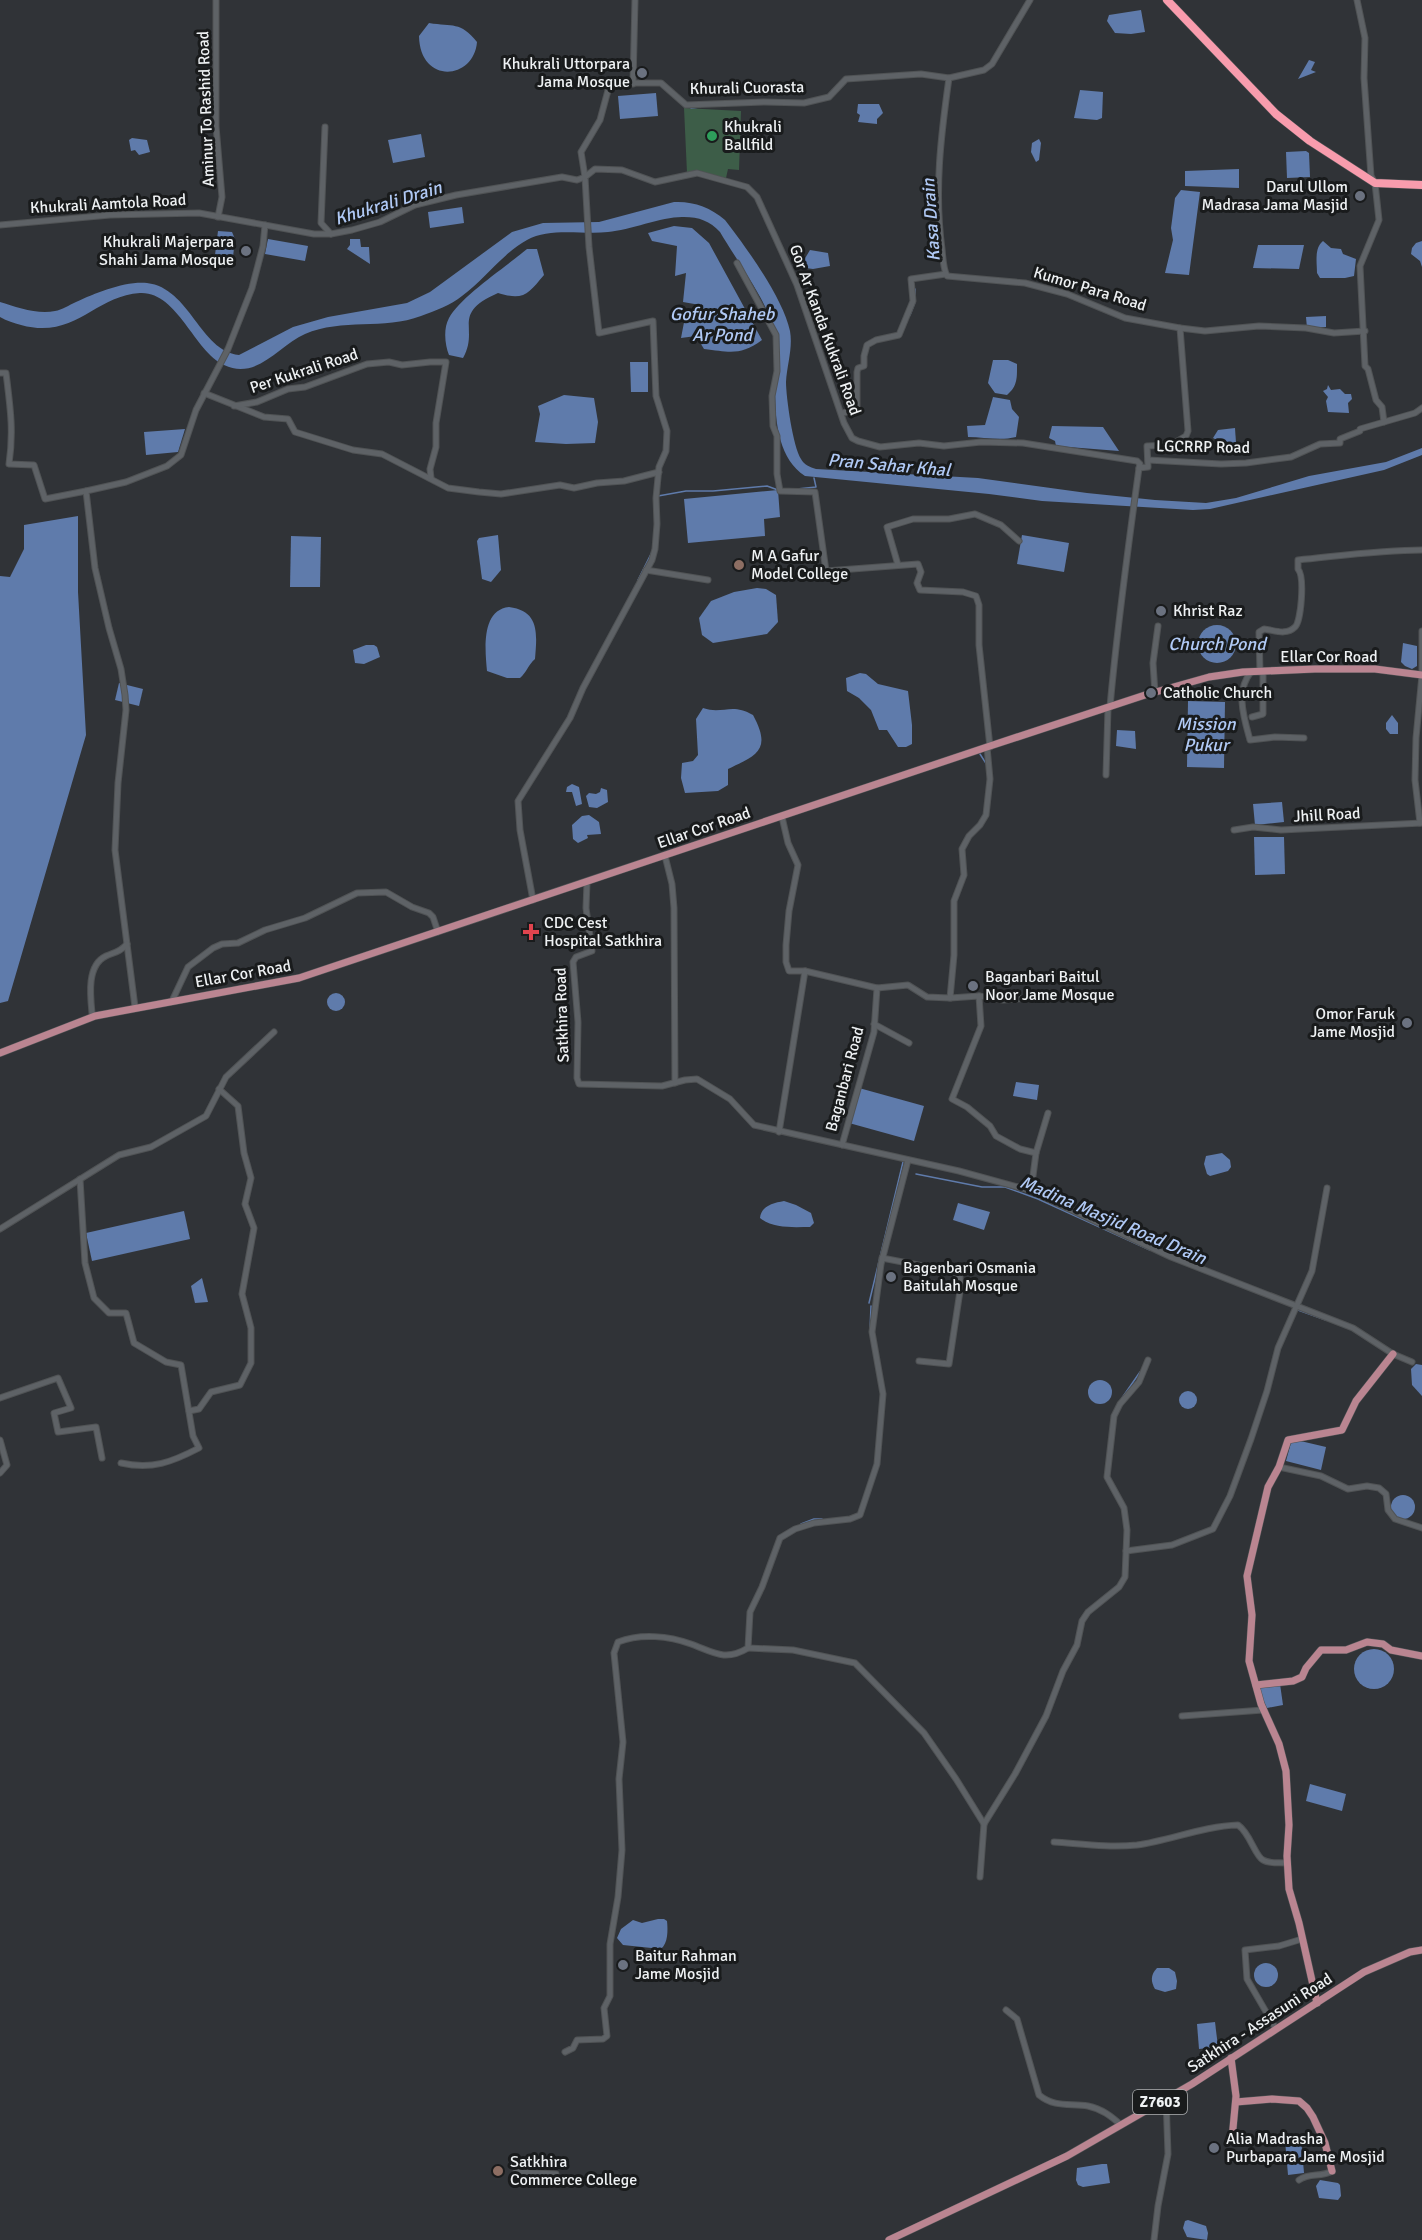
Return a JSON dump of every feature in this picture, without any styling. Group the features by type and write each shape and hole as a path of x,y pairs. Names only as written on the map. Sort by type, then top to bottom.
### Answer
{"highway":[{"path":"1167,0 1276,114 1310,141 1375,183 1422,185"}],"main road":[{"name":"Ellar Cor Road","path":"0,1053 95,1016 299,978 988,747 1209,677 1251,672 1375,669 1422,675"},
{"path":"1317,2003 1289,1889 1286,1771 1279,1744 1263,1710 1249,1661 1251,1615 1247,1576 1268,1487 1279,1467 1288,1440 1342,1430 1356,1401 1393,1354"},
{"path":"1256,1685 1293,1681 1302,1677 1306,1668 1321,1650 1346,1650 1367,1642 1383,1644 1391,1650 1422,1656"},
{"name":"Satkhira - Assasuni Road","path":"890,2240 1067,2156 1231,2058 1364,1972 1410,1952 1422,1950"},
{"path":"1231,2058 1236,2102 1231,2130 1232,2139"},
{"path":"1236,2102 1272,2099 1299,2102 1307,2108 1325,2143 1332,2171"}],"street":[{"name":"Aminur To Rashid Road","path":"216,0 216,126 222,197 218,216"},
{"path":"633,84 635,0"},
{"path":"946,274 937,198 942,127 949,78 984,70 992,64 1030,0"},
{"path":"1357,0 1365,38 1364,78 1371,176 1375,183 1379,220 1360,266 1365,366 1368,369 1376,400 1382,407 1384,422"},
{"name":"Khurali Cuorasta","path":"585,177 581,152 600,120 610,83 662,83 686,105 804,103 829,97 846,79 921,74 949,78"},
{"path":"325,128 321,224 331,234"},
{"name":"Gor Ar Kanda Kukrali Road","path":"331,234 380,222 416,205 456,195 562,177 577,180 595,169 622,170 655,182 697,173 747,186 757,197 797,285 852,438 874,446 919,443 944,446 981,442 1023,443 1137,461 1140,464 1139,468"},
{"path":"533,900 520,830 518,801 570,718 583,688 655,549 659,472 666,451 667,431 656,396 653,321 600,333 589,247 585,177"},
{"name":"Khukrali Aamtola Road","path":"0,225 164,212 199,213 314,234 331,234"},
{"path":"0,373 6,373 11,409 13,435 9,464 34,465 45,499 126,482 167,466 181,455 204,393 228,349 252,288 263,246 265,225"},
{"path":"737,263 776,335 777,371 773,388 773,426 777,436 777,474 780,491 815,492 821,524 825,571 918,564 921,572 917,583 920,590 963,592 976,596 979,605 979,645 990,779 986,814 962,849 964,875 954,901 954,955 950,998"},
{"name":"Kumor Para Road","path":"842,413 857,410 857,372 858,368 864,366 867,345 876,340 899,335 914,302 911,279 946,274 954,278 1025,283 1067,294 1125,318 1205,331 1259,326 1306,328 1334,333 1365,331"},
{"path":"1106,775 1109,707 1121,596 1131,540 1139,468 1148,466 1147,446 1171,445 1186,436 1188,431 1180,328"},
{"name":"Per Kukrali Road","path":"232,406 257,402 288,389 305,387 367,364 389,362 402,365 446,362 436,423 436,447 430,469 431,478"},
{"path":"204,393 264,417 288,419 295,432 353,450 382,454 448,488 501,494 560,485 574,488 597,483 624,482 659,472"},
{"name":"LGCRRP Road","path":"1148,460 1221,464 1291,457 1320,444 1340,443 1340,439 1344,436 1419,412 1422,408"},
{"path":"86,491 95,568 121,669 125,695 126,711 118,783 115,850 135,1007"},
{"path":"898,565 887,527 913,519 949,519 975,514 1001,525 1019,541"},
{"path":"1252,717 1263,714 1259,632 1264,628 1285,633 1295,628 1298,622 1303,590 1298,560 1328,559 1387,551 1422,550"},
{"path":"646,570 708,580"},
{"path":"1155,693 1153,663 1158,626"},
{"path":"1421,823 1416,780 1416,738 1422,675 1422,631"},
{"path":"1251,672 1244,680 1242,708 1250,740 1275,737 1304,738"},
{"path":"782,817 788,843 798,865 789,911 786,962 789,971 806,971 877,988 908,985 927,997 979,996 1003,1000 1044,997"},
{"name":"Jhill Road","path":"1234,830 1253,827 1281,830 1421,823"},
{"path":"665,856 672,884 675,917 675,1083"},
{"name":"Satkhira Road","path":"587,882 586,908 592,951 576,957 573,962 578,1022 577,1078 579,1084 662,1086 697,1079 730,1099 754,1125 959,1171 1031,1191 1171,1257 1353,1328 1393,1354 1412,1362"},
{"path":"172,1001 188,967 213,948 222,944 238,943 265,930 305,918 357,893 386,892 412,907 429,913 433,917 438,932"},
{"path":"92,1013 92,976 96,962 110,954 122,951 127,944"},
{"path":"779,1132 806,971"},
{"name":"Baganbari Road","path":"842,1145 874,1032 877,988"},
{"path":"979,996 981,1026 952,1099 967,1107 990,1126 996,1136 1020,1149 1036,1153"},
{"path":"874,1024 909,1043"},
{"path":"0,1229 118,1155 151,1147 206,1116 226,1077 274,1032"},
{"path":"189,1411 198,1409 211,1392 240,1385 251,1363 251,1328 242,1294 254,1228 245,1204 251,1178 244,1153 238,1106 219,1089"},
{"path":"1031,1191 1036,1153 1048,1113"},
{"path":"748,1648 750,1612 780,1538 795,1529 814,1523 850,1519 860,1515 877,1464 883,1394 872,1332 882,1258 908,1160"},
{"path":"80,1179 85,1263 94,1298 109,1313 126,1313 134,1343 166,1362 180,1365 193,1436 199,1448 172,1462 137,1467 121,1463"},
{"path":"1126,1551 1172,1545 1213,1529 1230,1496 1251,1439 1278,1348 1312,1271 1327,1188"},
{"path":"882,1258 954,1272 960,1276 960,1291 949,1364 919,1361"},
{"path":"980,1877 984,1824 1015,1774 1046,1716 1063,1671 1077,1645 1082,1621 1088,1612 1119,1587 1125,1576 1127,1530 1124,1508 1107,1477 1114,1416 1120,1404 1139,1382 1148,1360"},
{"path":"0,1398 58,1378 70,1408 54,1413 58,1432 96,1427 102,1458"},
{"path":"0,1440 6,1465 0,1473"},
{"path":"1279,1467 1322,1476 1348,1489 1367,1486 1378,1488 1386,1494 1388,1510 1395,1519 1422,1528"},
{"path":"565,2052 573,2048 577,2040 607,2037 604,2008 610,1995 610,1944 622,1850 619,1779 622,1742 614,1653 618,1642 630,1637 658,1637 691,1644 716,1655 738,1654 748,1648 793,1650 855,1663 924,1733 984,1824"},
{"path":"1182,1716 1263,1710"},
{"path":"1054,1842 1114,1847 1238,1824 1244,1829 1259,1857 1265,1862 1287,1863"},
{"path":"1276,2029 1247,1979 1245,1950 1279,1946 1302,1939"},
{"path":"1006,2010 1017,2019 1039,2095 1049,2103 1090,2106 1107,2113 1121,2125"},
{"path":"1154,2240 1168,2154 1166,2098"},
{"path":"1299,2180 1305,2175 1326,2175 1332,2171"},
{"path":"516,2172 556,2174"}],"green space":[{"name":"Khukrali Ballfild","path":"684,108 741,111 739,170 728,169 726,178 697,171 687,173"}],"water":[{"path":"1141,10 1145,32 1115,33 1107,21 1109,15"},
{"path":"429,23 456,26 471,35 477,42 474,55 467,64 458,70 447,72 428,63 422,52 419,36"},
{"path":"1309,60 1315,62 1311,70 1316,72 1298,79"},
{"path":"1080,90 1103,92 1102,118 1097,120 1074,118"},
{"path":"656,93 658,116 620,119 618,96"},
{"path":"858,104 879,104 883,113 877,119 877,124 858,122 860,115 857,113"},
{"path":"421,134 425,157 393,163 388,140"},
{"path":"132,138 147,140 150,152 139,155 135,150 131,151 129,140"},
{"path":"1039,139 1041,143 1039,160 1036,162 1031,152 1032,143"},
{"path":"1306,151 1309,153 1310,177 1287,178 1286,152"},
{"path":"1239,169 1239,188 1185,186 1185,171"},
{"path":"1181,190 1200,192 1189,275 1165,273 1173,240 1171,228 1175,198"},
{"path":"674,202 701,206 725,220 772,288 786,318 791,337 786,382 793,433 801,459 805,464 816,469 978,478 1087,493 1206,503 1236,498 1309,476 1386,462 1422,448 1422,455 1384,470 1210,509 1193,510 1042,501 805,476 794,467 786,455 777,426 775,394 777,340 772,321 759,295 720,232 708,222 689,217 676,217 608,232 556,233 536,236 518,246 458,299 443,308 407,320 319,329 295,339 267,360 247,368 236,369 213,358 175,311 165,301 153,295 140,293 124,296 56,327 40,328 21,325 0,317 0,302 27,310 48,312 60,310 110,288 147,283 162,287 174,296 214,343 226,351 239,355 293,327 328,317 407,303 430,292 512,232 543,223 599,222"},
{"path":"462,207 464,223 430,228 428,212"},
{"name":"Gofur Shaheb Ar Pond","path":"674,226 692,228 709,243 762,340 747,349 728,352 704,349 696,336 681,338 686,312 700,305 683,302 686,273 675,276 677,246 652,241 648,233"},
{"path":"218,231 232,232 235,239 233,257 215,255"},
{"path":"268,239 308,246 305,261 265,254"},
{"path":"350,239 360,239 361,247 369,247 370,264 347,249"},
{"path":"1323,241 1331,248 1341,249 1343,254 1356,259 1354,276 1320,278 1317,273 1317,256 1318,248"},
{"path":"1422,241 1422,267 1420,261 1411,254 1416,243"},
{"path":"1258,245 1304,245 1299,269 1253,268"},
{"path":"527,249 537,249 544,275 525,294 514,296 498,293 483,301 470,315 469,338 463,358 449,355 445,332 449,318 473,291"},
{"path":"810,250 828,253 830,266 806,268 804,260"},
{"path":"1326,316 1326,327 1307,328 1306,317"},
{"path":"993,360 1008,360 1017,364 1015,385 1007,395 995,393 988,383"},
{"path":"630,362 648,362 648,392 631,392"},
{"path":"1328,385 1331,390 1340,389 1345,394 1351,394 1352,399 1348,403 1349,413 1328,412 1326,401 1328,397 1323,391"},
{"path":"564,395 594,398 598,422 595,443 535,442 540,414 538,406"},
{"path":"993,397 1010,400 1012,409 1019,417 1016,437 998,439 968,437 967,426 985,425"},
{"path":"1052,426 1103,427 1119,451 1056,446 1055,441 1049,438"},
{"path":"1235,428 1236,443 1227,445 1213,438 1218,430"},
{"path":"185,429 178,452 146,455 144,432"},
{"path":"778,490 780,517 764,519 765,536 688,543 684,499"},
{"path":"78,516 78,592 86,735 8,1001 0,1003 0,576 10,577 24,549 24,525"},
{"path":"498,535 501,570 491,582 482,579 477,541 479,538"},
{"path":"1022,535 1069,543 1064,572 1017,564"},
{"path":"291,536 321,537 320,587 290,587"},
{"path":"757,588 766,589 776,595 778,622 767,634 713,643 702,635 699,618 711,601 734,592"},
{"path":"509,607 526,613 536,633 535,659 520,678 507,678 487,671 486,642 489,623 493,615"},
{"name":"Church Pond","path":"1217,625 1231,630 1236,644 1231,658 1217,663 1203,658 1198,644 1203,630"},
{"path":"1403,643 1417,646 1417,666 1412,669 1401,662"},
{"path":"366,645 377,647 380,657 364,664 355,663 353,650"},
{"path":"860,673 866,674 878,684 908,691 912,744 898,747 887,730 879,730 871,710 859,698 847,691 846,678"},
{"path":"119,683 143,689 139,706 115,700"},
{"name":"Mission Pukur","path":"1188,701 1225,702 1224,768 1187,767"},
{"path":"703,708 710,710 739,709 753,715 759,727 761,744 754,755 728,769 728,785 718,791 685,793 681,778 682,763 693,761 698,755 696,719"},
{"path":"1392,715 1398,723 1398,734 1390,734 1386,729 1386,723"},
{"path":"1117,730 1135,731 1136,749 1116,746"},
{"path":"572,784 579,787 582,804 576,806 572,792 566,792 567,787"},
{"path":"601,788 607,790 608,802 597,808 589,807 586,796 589,793 600,792"},
{"path":"1282,802 1284,822 1255,825 1253,804"},
{"path":"589,815 599,822 601,834 587,835 588,838 578,843 573,839 572,825 582,816"},
{"path":"1254,837 1284,837 1285,874 1255,875"},
{"path":"332,993 340,993 345,998 343,1009 332,1011 327,1006 327,998"},
{"path":"1016,1082 1039,1085 1037,1100 1013,1096"},
{"path":"859,1088 924,1106 914,1141 849,1123"},
{"path":"1222,1153 1230,1160 1231,1167 1228,1171 1210,1176 1204,1164 1206,1156"},
{"path":"784,1201 811,1213 814,1223 810,1227 784,1227 765,1222 760,1218 765,1208"},
{"path":"958,1203 990,1212 984,1230 953,1220"},
{"path":"184,1211 190,1239 92,1261 86,1233"},
{"path":"202,1278 208,1302 195,1303 191,1286"},
{"path":"1416,1364 1422,1365 1422,1396 1412,1385 1411,1369"},
{"path":"1100,1380 1108,1384 1112,1392 1108,1400 1100,1404 1092,1400 1088,1392 1092,1384"},
{"path":"1188,1391 1194,1394 1197,1400 1194,1406 1188,1409 1182,1406 1179,1400 1182,1394"},
{"path":"1292,1439 1326,1447 1321,1470 1286,1461"},
{"path":"1403,1495 1411,1499 1415,1507 1411,1515 1403,1519 1395,1515 1391,1507 1395,1499"},
{"path":"1374,1649 1388,1655 1394,1669 1388,1683 1374,1689 1360,1683 1354,1669 1360,1655"},
{"path":"1280,1684 1283,1705 1267,1708 1263,1703 1260,1688"},
{"path":"1310,1784 1346,1794 1342,1811 1306,1801"},
{"path":"658,1919 667,1921 666,1940 661,1949 623,1945 617,1938 621,1929 633,1920 642,1923"},
{"path":"1261,1963 1271,1963 1278,1970 1278,1980 1271,1987 1261,1987 1254,1980 1254,1970"},
{"path":"1157,1968 1169,1968 1175,1972 1176,1989 1165,1992 1155,1989 1152,1978"},
{"path":"1215,2022 1218,2047 1199,2049 1197,2024"},
{"path":"1301,2138 1304,2173 1288,2175 1285,2140"},
{"path":"1107,2164 1110,2183 1083,2187 1078,2185 1077,2168"},
{"path":"1320,2180 1340,2185 1341,2196 1338,2200 1319,2198 1316,2186"},
{"path":"1185,2221 1206,2226 1207,2240 1187,2237 1183,2228"}],"waterway":[{"name":"Khukrali Drain","path":"691,108 700,107"},
{"path":"910,315 915,302 915,289"},
{"path":"797,489 816,487 814,478"},
{"path":"658,496 686,491 767,486 778,490"},
{"path":"638,580 652,552"},
{"path":"980,754 987,765"},
{"path":"869,1303 903,1162"},
{"name":"Madina Masjid Road Drain","path":"916,1174 982,1187 1005,1187 1038,1199 1150,1250"},
{"path":"870,1331 871,1306"},
{"path":"1298,1310 1326,1320"},
{"path":"1122,1398 1140,1372"},
{"path":"801,1524 814,1519 822,1519"}],"place":[{"name":"Khukrali Uttorpara Jama Mosque","path":"642,73"},
{"name":"Khukrali Ballfild","path":"712,136"},
{"name":"Darul Ullom Madrasa Jama Masjid","path":"1360,196"},
{"name":"Khukrali Majerpara Shahi Jama Mosque","path":"246,251"},
{"name":"M A Gafur Model College","path":"739,565"},
{"name":"Khrist Raz","path":"1161,611"},
{"name":"Catholic Church","path":"1151,693"},
{"name":"CDC Cest Hospital Satkhira","path":"531,932"},
{"name":"Baganbari Baitul Noor Jame Mosque","path":"973,986"},
{"name":"Omor Faruk Jame Mosjid","path":"1407,1023"},
{"name":"Bagenbari Osmania Baitulah Mosque","path":"891,1277"},
{"name":"Baitur Rahman Jame Mosjid","path":"623,1965"},
{"name":"Alia Madrasha Purbapara Jame Mosjid","path":"1214,2148"},
{"name":"Satkhira Commerce College","path":"498,2171"}],"water label":[{"name":"Kasa Drain","path":"931,220"},
{"name":"Pran Sahar Khal","path":"889,465"}]}
